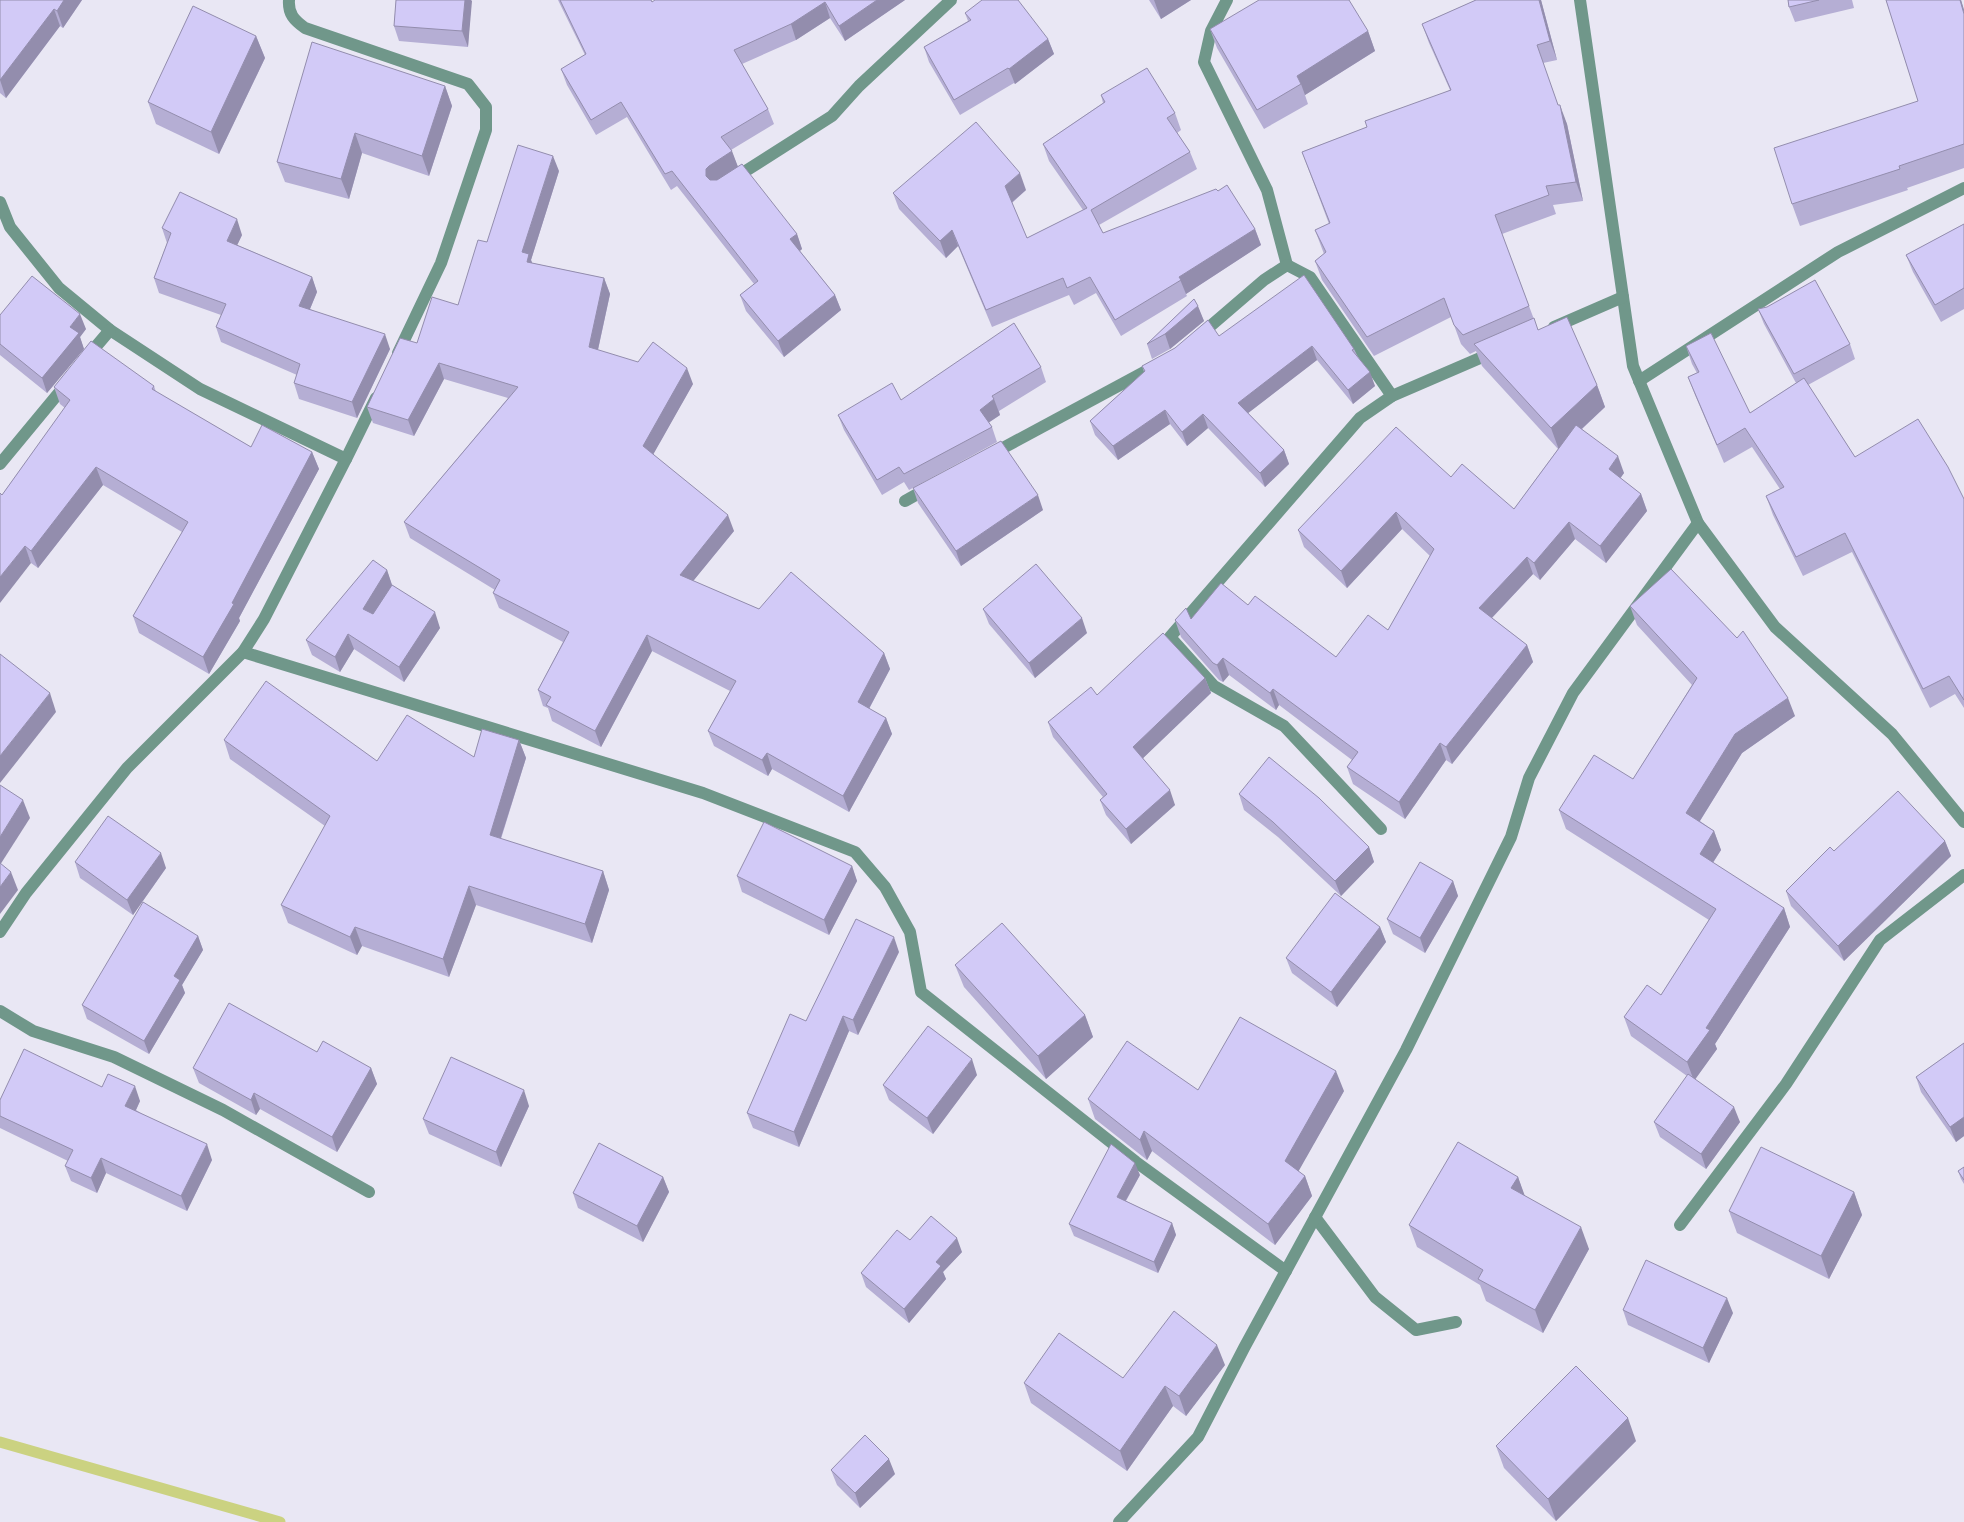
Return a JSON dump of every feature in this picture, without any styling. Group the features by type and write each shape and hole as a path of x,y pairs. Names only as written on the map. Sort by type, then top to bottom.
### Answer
{"street":[{"path":"289,0 288,8 293,19 305,28 468,84 486,107 486,130 441,263 391,366"},
{"path":"718,188 832,116 859,86 951,0"},
{"path":"1227,0 1211,31 1204,62 1267,190 1287,265 1310,277 1392,396"},
{"path":"1580,0 1633,366 1698,524 1776,627 1892,734 1964,822"},
{"path":"1639,381 1838,252 1964,188"},
{"path":"0,202 10,227 59,288 110,330 200,389 346,459"},
{"path":"1190,343 1264,280 1287,265"},
{"path":"1543,331 1623,297"},
{"path":"0,464 110,330"},
{"path":"1381,829 1284,726 1214,686 1170,637 1360,418 1392,396 1508,346"},
{"path":"975,463 1166,360"},
{"path":"0,932 26,893 128,768 243,652 264,620 383,383"},
{"path":"905,501 940,482"},
{"path":"1119,1522 1198,1437 1315,1216 1406,1050 1511,837 1529,778 1573,693 1698,524"},
{"path":"243,652 703,793 855,852 885,886 910,932 921,992 1136,1162 1286,1271"},
{"path":"1680,1225 1786,1084 1880,940 1964,875"},
{"path":"0,1011 33,1031 114,1057 215,1106 369,1192"},
{"path":"1315,1216 1375,1297 1416,1330 1456,1322"}],"building":[{"path":"0,0 64,0 57,11 54,9 0,80"},
{"path":"396,0 465,0 462,31 394,26"},
{"path":"560,0 651,0 652,2 655,0 877,0 839,26 825,2 791,24 734,50 768,109 721,137 732,151 709,166 706,169 706,176 710,180 717,180 742,164 797,234 790,239 835,295 778,341 740,295 758,281 672,171 665,174 621,102 591,120 561,69 586,54"},
{"path":"982,0 1018,0 1048,39 1009,69 954,100 924,47 971,20 965,13"},
{"path":"1259,0 1349,0 1368,31 1297,76 1301,84 1257,110 1210,29"},
{"path":"1476,0 1539,0 1550,41 1537,45 1558,105 1560,105 1576,182 1546,186 1549,195 1495,215 1529,306 1463,335 1454,325 1444,298 1367,337 1315,261 1326,252 1315,230 1330,223 1302,152 1367,127 1365,121 1451,90 1422,24"},
{"path":"1788,0 1819,0 1789,7"},
{"path":"1886,0 1960,0 1964,14 1964,144 1899,166 1900,169 1792,204 1774,148 1918,101"},
{"path":"193,6 256,36 211,132 148,102"},
{"path":"312,42 445,86 422,156 355,133 341,179 277,162"},
{"path":"1147,68 1175,113 1167,118 1190,152 1091,210 1103,233 1216,189 1218,191 1227,185 1255,229 1179,277 1181,280 1115,320 1090,277 1067,288 1063,278 986,310 952,230 940,241 893,193 976,122 1020,173 1005,186 1027,238 1087,208 1043,144 1105,102 1101,95"},
{"path":"518,145 553,156 522,252 529,254 527,262 604,278 589,347 638,362 653,342 687,368 643,446 728,515 680,575 759,609 791,572 884,653 858,702 886,718 843,796 767,753 762,760 708,731 736,681 647,635 595,731 546,705 551,697 538,690 569,632 493,593 500,580 404,522 518,387 439,363 408,420 367,407 400,338 417,343 432,297 458,305 478,240 487,242"},
{"path":"180,192 237,219 227,241 312,277 299,306 385,334 352,402 294,383 300,364 216,327 226,304 154,278 171,233 162,228"},
{"path":"1964,224 1964,288 1935,305 1906,255"},
{"path":"1304,275 1354,349 1352,350 1370,372 1348,390 1312,346 1238,403 1284,450 1260,473 1203,414 1182,432 1165,410 1113,446 1090,421 1145,371 1142,366 1175,348 1208,320 1219,336"},
{"path":"32,276 80,314 70,327 79,333 42,378 0,344 0,315"},
{"path":"1815,280 1850,344 1794,374 1758,309 1767,307"},
{"path":"1194,299 1198,306 1165,334 1147,344"},
{"path":"1567,317 1597,385 1551,428 1474,344 1534,318 1538,330"},
{"path":"1014,323 1041,367 992,396 994,399 980,410 992,427 904,474 899,467 877,480 838,415 892,383 901,400"},
{"path":"1711,333 1750,413 1804,378 1855,457 1918,419 1948,467 1964,499 1964,700 1949,676 1923,689 1845,533 1796,557 1766,496 1784,487 1745,428 1717,445 1688,377 1699,372 1686,346"},
{"path":"91,341 154,386 152,389 251,447 262,425 312,452 232,603 234,604 203,657 133,616 188,522 96,467 31,551 25,546 0,577 0,493 2,495 70,400 54,387"},
{"path":"1576,425 1618,456 1609,469 1641,494 1600,546 1569,522 1534,563 1527,557 1479,608 1527,645 1446,747 1440,743 1399,802 1347,767 1358,752 1273,689 1270,693 1223,658 1217,665 1213,663 1175,620 1186,608 1191,619 1221,583 1248,605 1255,596 1336,657 1368,615 1388,630 1434,549 1396,512 1341,571 1298,530 1396,427 1451,477 1462,464 1514,509"},
{"path":"1001,441 1038,495 956,551 913,488"},
{"path":"373,560 387,570 363,609 373,614 392,585 435,612 399,667 348,634 335,657 306,640"},
{"path":"1036,564 1082,618 1029,663 983,609"},
{"path":"1671,569 1737,638 1743,631 1788,698 1735,734 1686,813 1714,831 1700,854 1784,908 1706,1028 1710,1030 1687,1062 1624,1017 1647,985 1661,995 1716,909 1559,810 1594,755 1633,779 1697,678 1630,606"},
{"path":"1163,633 1205,678 1133,747 1170,790 1126,829 1100,800 1107,794 1048,722 1091,687 1097,695"},
{"path":"0,654 50,693 0,756"},
{"path":"266,681 377,761 407,715 474,757 482,729 519,740 490,835 603,871 585,924 469,886 443,959 355,927 350,937 281,905 330,816 224,740"},
{"path":"1269,757 1319,798 1369,847 1335,881 1273,822 1239,794"},
{"path":"0,785 23,800 0,837"},
{"path":"1898,791 1945,841 1838,946 1786,891 1830,847 1834,851"},
{"path":"108,816 161,853 127,900 75,862"},
{"path":"764,822 852,866 824,920 737,876"},
{"path":"1420,862 1453,881 1420,938 1387,919"},
{"path":"0,863 11,872 0,887"},
{"path":"1335,893 1380,927 1331,992 1286,958"},
{"path":"143,902 198,936 174,976 180,980 144,1041 82,1005"},
{"path":"856,919 894,937 853,1020 843,1016 794,1132 747,1113 790,1014 806,1021"},
{"path":"1002,923 1085,1015 1038,1056 955,965"},
{"path":"229,1003 317,1052 323,1041 371,1068 332,1137 254,1093 251,1100 193,1068"},
{"path":"1240,1017 1336,1071 1285,1161 1305,1176 1268,1224 1144,1131 1140,1140 1088,1099 1127,1041 1198,1090"},
{"path":"928,1026 972,1059 927,1118 883,1085"},
{"path":"1964,1043 1964,1117 1950,1127 1916,1077"},
{"path":"24,1049 102,1087 108,1074 135,1086 125,1106 207,1144 181,1196 101,1158 91,1178 65,1166 73,1150 0,1116 0,1100"},
{"path":"451,1057 524,1090 496,1152 423,1119"},
{"path":"1688,1074 1734,1107 1701,1154 1654,1122"},
{"path":"1458,1142 1518,1177 1511,1188 1581,1227 1535,1310 1478,1279 1483,1270 1409,1225"},
{"path":"599,1143 663,1177 637,1226 573,1193"},
{"path":"1111,1144 1135,1163 1117,1197 1172,1223 1154,1262 1069,1224"},
{"path":"1761,1147 1854,1192 1821,1256 1729,1211"},
{"path":"1964,1167 1964,1180 1958,1171"},
{"path":"931,1216 957,1238 936,1262 941,1266 904,1309 861,1273 897,1230 910,1240"},
{"path":"1646,1260 1727,1298 1703,1348 1623,1310"},
{"path":"1174,1311 1217,1345 1179,1396 1165,1386 1120,1451 1024,1383 1059,1333 1123,1378"},
{"path":"1576,1366 1628,1418 1548,1499 1496,1446"},
{"path":"865,1435 889,1459 855,1493 831,1470"}],"waterway":[{"path":"0,1442 280,1522"}]}
